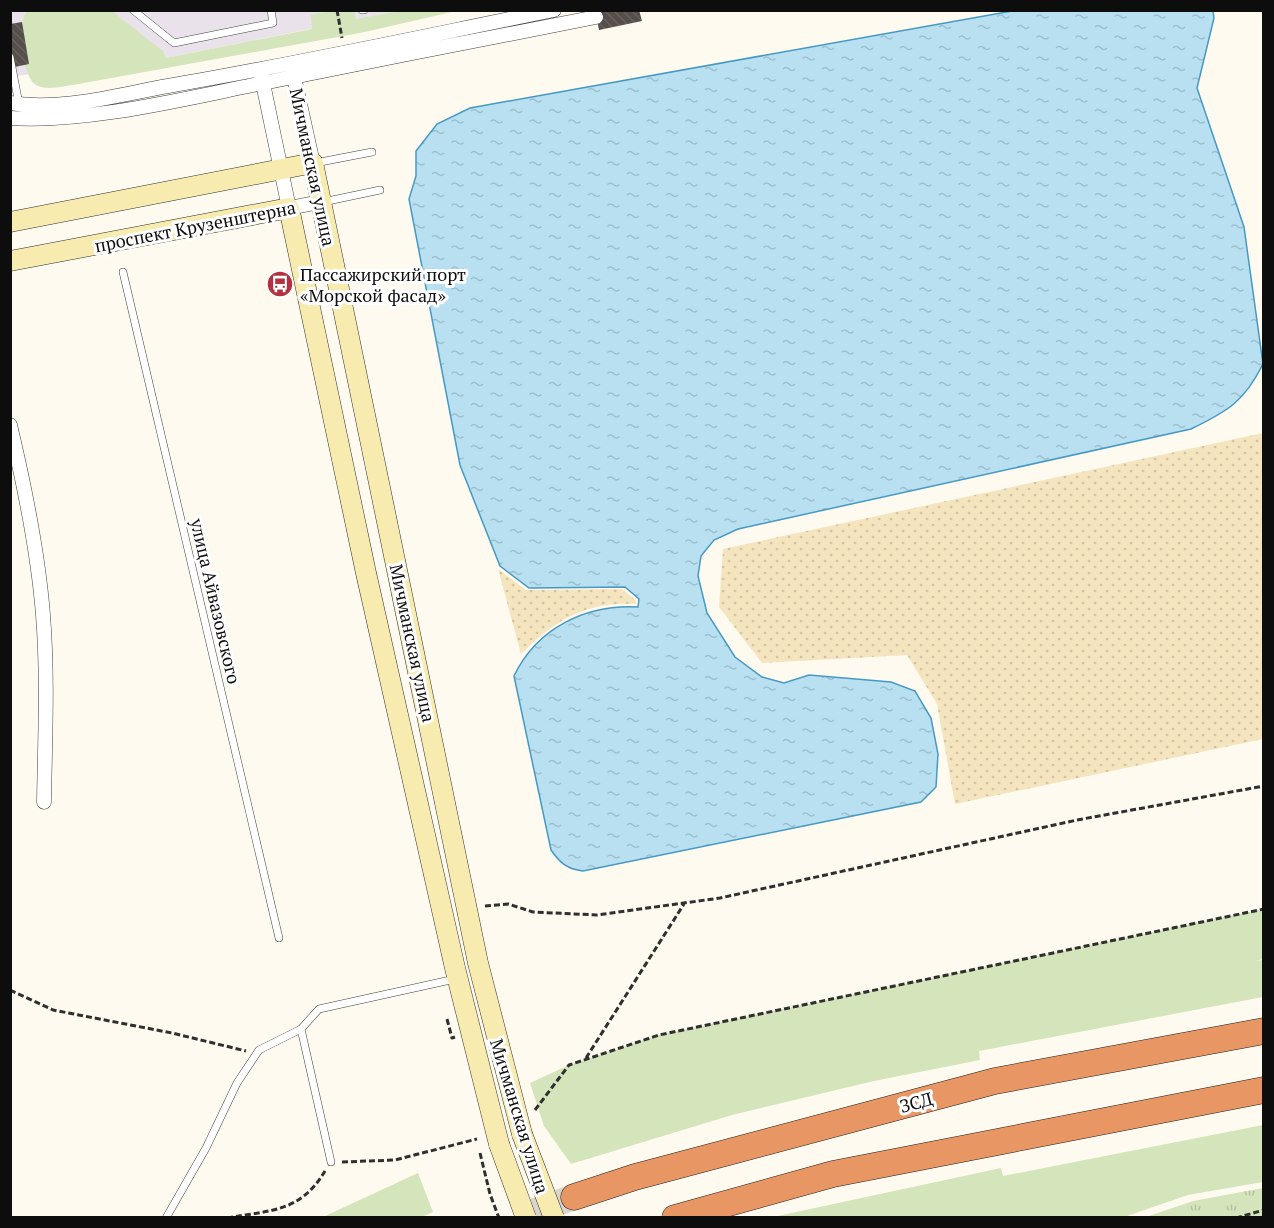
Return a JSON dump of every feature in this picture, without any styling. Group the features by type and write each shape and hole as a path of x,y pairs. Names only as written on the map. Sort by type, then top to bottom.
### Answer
{"highway":[{"name":"ЗСД","path":"574,1197 635,1177 995,1081 1263,1031"},
{"path":"675,1218 833,1174 1263,1090"}],"main road":[{"path":"10,222 313,163"},
{"name":"Мичманская улица","path":"313,163 478,963 522,1134 554,1218"},
{"name":"Мичманская улица","path":"289,208 366,573 457,979 499,1144 526,1218"},
{"name":"проспект Крузенштерна","path":"10,261 289,208"}],"street":[{"path":"293,70 554,10"},
{"path":"15,111 261,76 596,17"},
{"name":"Мичманская улица","path":"293,70 313,163"},
{"name":"Мичманская улица","path":"261,76 289,208"},
{"name":"проспект Крузенштерна","path":"289,208 320,202"},
{"path":"10,425 34,539 43,616 46,670 44,802"}],"lane":[{"path":"135,11 174,43 273,23 271,10"},
{"path":"10,57 15,111"},
{"path":"313,163 372,152"},
{"name":"проспект Крузенштерна","path":"320,202 380,190"},
{"name":"улица Айвазовского","path":"123,272 279,938"},
{"path":"166,1218 206,1148 237,1083 259,1050 301,1029 319,1009 457,979"},
{"path":"301,1029 331,1162"}],"path":[{"path":"337,10 343,39"},
{"path":"482,907 508,904 533,912 597,915 720,898 1077,820 1263,786"},
{"path":"585,1060 685,903"},
{"path":"532,1114 569,1065 659,1035 1263,909"},
{"path":"10,990 53,1010 172,1033 242,1051 259,1050"},
{"path":"227,1218 296,1203 315,1188 331,1162 395,1160 477,1139"},
{"path":"480,1153 490,1194 499,1218"},
{"path":"1236,1218 1263,1210"}],"shaded area":[{"path":"11,11 400,11 166,58 164,52 11,77"}],"green space":[{"path":"27,11 112,11 164,52 166,58 312,29 311,15 329,11 354,11 356,19 400,11 456,11 365,32 49,88 36,85 27,71 21,37"},
{"path":"1263,909 1263,959 1256,961 1263,960 1263,997 979,1051 980,1060 874,1081 732,1115 571,1164 544,1126 530,1083 569,1065 659,1035"},
{"path":"1263,1125 1263,1182 1188,1195 1124,1217 773,1217 1001,1168 1003,1176"},
{"path":"418,1173 433,1212 422,1217 323,1217"},
{"path":"1263,1188 1263,1217 1146,1217 1193,1201"}],"sand":[{"path":"1263,433 1263,739 955,804 937,704 907,655 762,663 719,607 723,549"},
{"path":"498,569 526,590 622,589 636,600 636,604 602,606 573,615 547,631 521,654"}],"water":[{"path":"1012,11 1213,11 1214,18 1197,88 1244,227 1263,364 1242,397 1225,411 1191,429 738,529 714,540 701,556 698,576 707,613 735,657 762,677 784,683 809,675 891,682 915,691 931,718 938,754 936,787 921,802 583,871 568,867 551,850 514,676 536,645 565,622 600,610 638,607 639,599 625,587 529,588 500,566 460,465 409,199 416,176 416,151 437,124 470,108"}],"building":[{"path":"595,10 639,10 642,21 599,30"},
{"path":"22,22 29,64 10,68 10,24"}],"tunnel":[{"path":"516,1218 574,1197"}],"place":[{"name":"Пассажирский порт «Морской фасад»","path":"280,284"}]}
